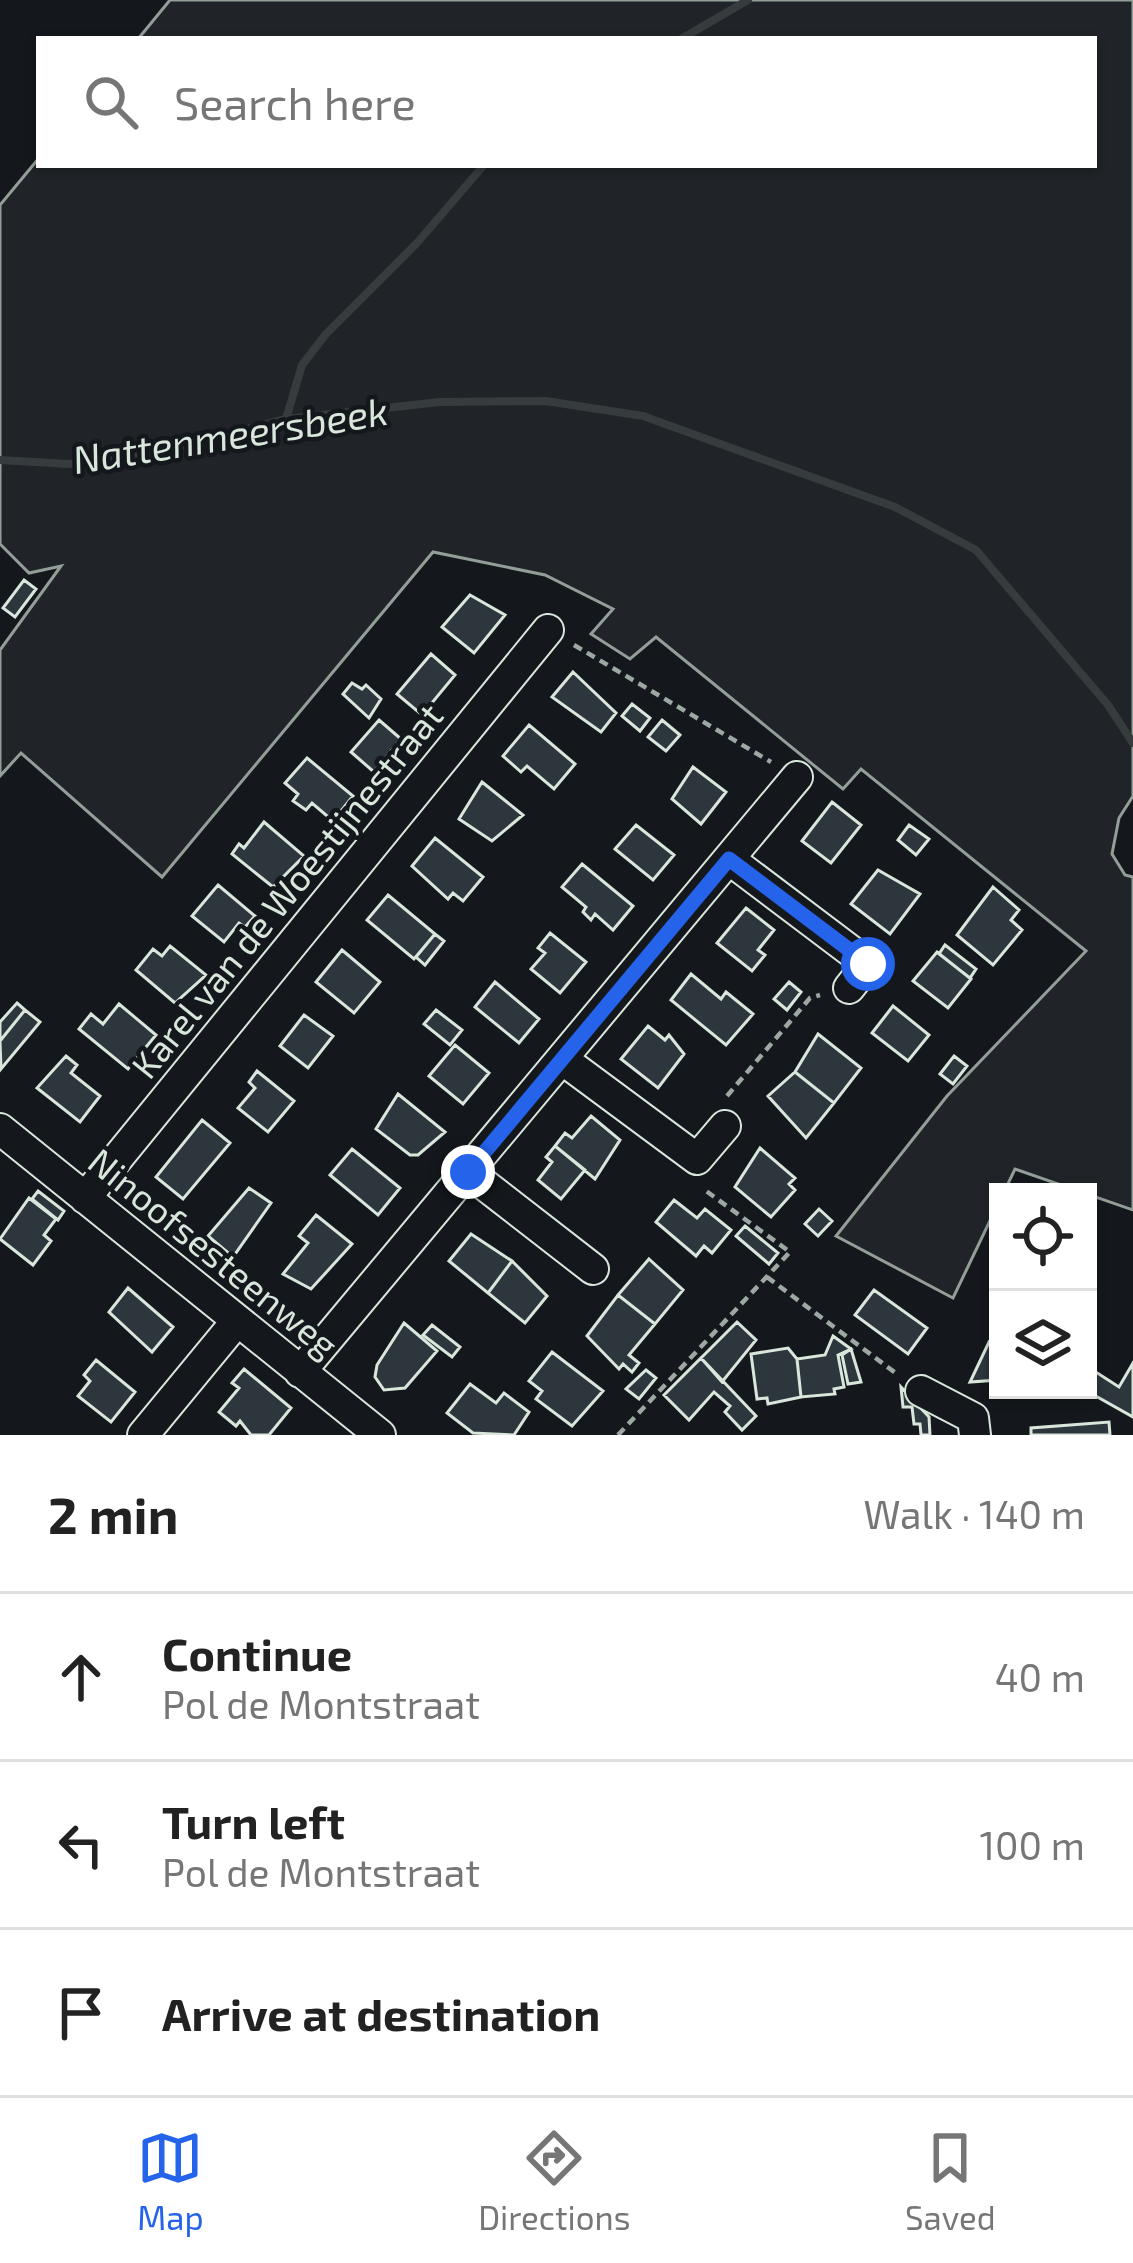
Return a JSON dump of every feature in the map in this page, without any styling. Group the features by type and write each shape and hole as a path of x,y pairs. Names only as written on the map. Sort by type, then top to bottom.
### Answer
{"street":[{"name":"Karel van de Woestijnestraat","path":"85,1198 548,630"},
{"path":"300,1372 797,777"},
{"path":"729,859 868,964 849,988"},
{"path":"562,1059 697,1160 725,1126"},
{"name":"Ninoofsesteenweg","path":"5,1144 85,1198 380,1435"},
{"path":"468,1172 592,1269"},
{"path":"143,1435 237,1321"},
{"path":"921,1391 973,1418 975,1435"}],"path":[{"path":"548,630 797,777"},
{"path":"725,1126 722,1102 810,998 849,988"},
{"path":"619,1435 790,1252 700,1186 697,1160"},
{"path":"767,1277 921,1391"}],"shaded area":[{"path":"170,0 1133,0 1133,796 1119,818 1112,854 1125,875 1133,877 1133,1210 1097,1197 1097,1183 1055,1183 1015,1169 1008,1183 989,1183 989,1223 953,1298 836,1236 947,1096 1086,951 861,769 843,789 656,637 630,659 591,634 613,609 545,575 433,552 162,877 21,753 0,776 0,650 61,566 29,573 0,544 0,205 36,162 36,168 1097,168 1097,36 140,36"}],"building":[{"path":"24,580 36,589 15,617 3,608"},
{"path":"470,595 505,615 474,653 442,627"},
{"path":"431,654 455,675 422,715 397,694"},
{"path":"573,672 616,713 601,732 552,697"},
{"path":"352,683 362,689 366,685 381,699 369,718 343,694"},
{"path":"632,704 650,718 640,731 622,716"},
{"path":"379,720 401,739 374,772 351,752"},
{"path":"662,720 680,735 666,751 648,737"},
{"path":"529,725 575,764 554,789 527,766 521,772 503,756"},
{"path":"307,758 353,796 333,821 312,803 306,810 293,801 298,794 285,783"},
{"path":"693,767 726,792 701,824 672,799"},
{"path":"482,782 523,815 492,841 459,819"},
{"path":"832,802 861,825 831,863 802,841"},
{"path":"264,822 304,856 273,887 232,854 239,844 244,848"},
{"path":"636,825 674,855 653,880 615,849"},
{"path":"909,825 929,839 916,855 898,840"},
{"path":"435,838 483,877 463,901 453,893 448,899 412,866"},
{"path":"582,864 633,906 613,930 595,914 591,920 583,912 586,907 562,887"},
{"path":"878,870 920,894 890,934 851,904"},
{"path":"218,885 255,916 245,927 239,923 224,942 192,916"},
{"path":"993,887 1019,910 1011,920 1022,930 993,965 957,935"},
{"path":"388,895 435,934 414,959 367,920"},
{"path":"746,908 774,930 758,950 765,955 752,971 717,943"},
{"path":"550,933 586,962 560,993 531,969 545,953 538,948"},
{"path":"435,934 444,941 425,965 416,957"},
{"path":"945,945 976,969 970,978 939,954"},
{"path":"170,946 206,975 175,1003 136,970 153,949 162,956"},
{"path":"342,950 380,982 354,1013 316,982"},
{"path":"937,952 971,979 948,1008 913,981"},
{"path":"691,974 721,999 726,992 753,1014 726,1045 671,1000"},
{"path":"495,982 539,1019 519,1043 475,1007"},
{"path":"789,982 801,992 787,1010 774,999"},
{"path":"17,1003 25,1010 0,1041 0,1022"},
{"path":"119,1004 156,1035 128,1069 79,1029 91,1014 103,1024"},
{"path":"893,1006 929,1035 908,1061 872,1033"},
{"path":"25,1010 40,1022 1,1069 0,1041"},
{"path":"436,1010 462,1030 450,1045 424,1024"},
{"path":"304,1015 333,1036 308,1068 280,1046"},
{"path":"648,1026 665,1040 669,1035 684,1054 658,1088 621,1059"},
{"path":"818,1034 861,1068 834,1103 795,1072"},
{"path":"455,1045 489,1073 463,1104 429,1076"},
{"path":"66,1056 77,1065 71,1073 100,1096 80,1122 37,1088"},
{"path":"954,1056 967,1066 953,1084 940,1074"},
{"path":"257,1071 294,1101 268,1132 238,1108 255,1088 249,1082"},
{"path":"795,1072 834,1103 806,1138 768,1096"},
{"path":"398,1094 445,1132 418,1155 410,1155 376,1129"},
{"path":"591,1116 620,1140 595,1179 555,1146 565,1133 572,1138"},
{"path":"202,1120 230,1143 183,1199 156,1177"},
{"path":"555,1146 585,1170 561,1199 538,1180 552,1162 546,1157"},
{"path":"760,1148 795,1178 789,1184 795,1190 771,1217 735,1187"},
{"path":"352,1149 400,1188 378,1215 330,1175"},
{"path":"249,1188 271,1203 233,1257 208,1236"},
{"path":"38,1191 64,1211 58,1220 32,1199"},
{"path":"29,1198 56,1219 44,1235 51,1241 33,1265 0,1239"},
{"path":"674,1200 697,1218 705,1209 731,1230 712,1253 704,1246 696,1256 656,1222"},
{"path":"819,1209 832,1221 818,1236 805,1224"},
{"path":"316,1215 352,1244 311,1289 283,1274 308,1243 299,1236"},
{"path":"745,1226 778,1253 769,1264 736,1236"},
{"path":"471,1234 512,1261 488,1293 449,1261"},
{"path":"649,1259 683,1290 655,1324 618,1295"},
{"path":"512,1261 547,1296 525,1323 488,1293"},
{"path":"128,1288 173,1327 152,1352 109,1312"},
{"path":"874,1290 927,1328 908,1354 855,1315"},
{"path":"618,1295 655,1324 629,1355 639,1363 632,1372 623,1364 619,1369 587,1336"},
{"path":"737,1322 756,1340 722,1382 701,1358"},
{"path":"404,1323 437,1351 405,1388 384,1390 375,1377 377,1365"},
{"path":"432,1325 460,1347 452,1357 423,1335"},
{"path":"833,1336 851,1349 838,1355 844,1387 834,1389 835,1394 801,1397 797,1359 825,1355"},
{"path":"989,1342 989,1381 970,1382"},
{"path":"788,1348 797,1359 801,1397 768,1404 767,1398 757,1399 751,1354"},
{"path":"851,1349 861,1382 848,1384 842,1355"},
{"path":"552,1352 603,1391 572,1426 536,1399 542,1391 529,1381"},
{"path":"701,1358 756,1416 742,1430 725,1412 730,1406 714,1392 689,1420 664,1395"},
{"path":"96,1360 135,1392 111,1422 78,1396 90,1381 84,1375"},
{"path":"1133,1363 1133,1417 1097,1397 1097,1373 1119,1387"},
{"path":"244,1369 291,1408 269,1435 251,1435 240,1421 236,1426 219,1412 239,1388 232,1383"},
{"path":"646,1370 656,1378 639,1399 626,1389"},
{"path":"470,1384 496,1403 504,1393 529,1412 514,1435 473,1433 447,1413"},
{"path":"901,1387 929,1417 930,1435 921,1435 912,1407 903,1407"},
{"path":"1109,1422 1110,1435 1031,1435 1031,1428"}],"waterway":[{"path":"686,36 748,0"},
{"path":"286,419 302,365 326,334 417,243 481,168"},
{"name":"Nattenmeersbeek","path":"0,460 69,464 140,456 286,419 440,402 546,401 643,416 895,507 976,550 1108,705 1133,743"}],"route":[{"path":"468,1172 729,859 868,964"}]}
